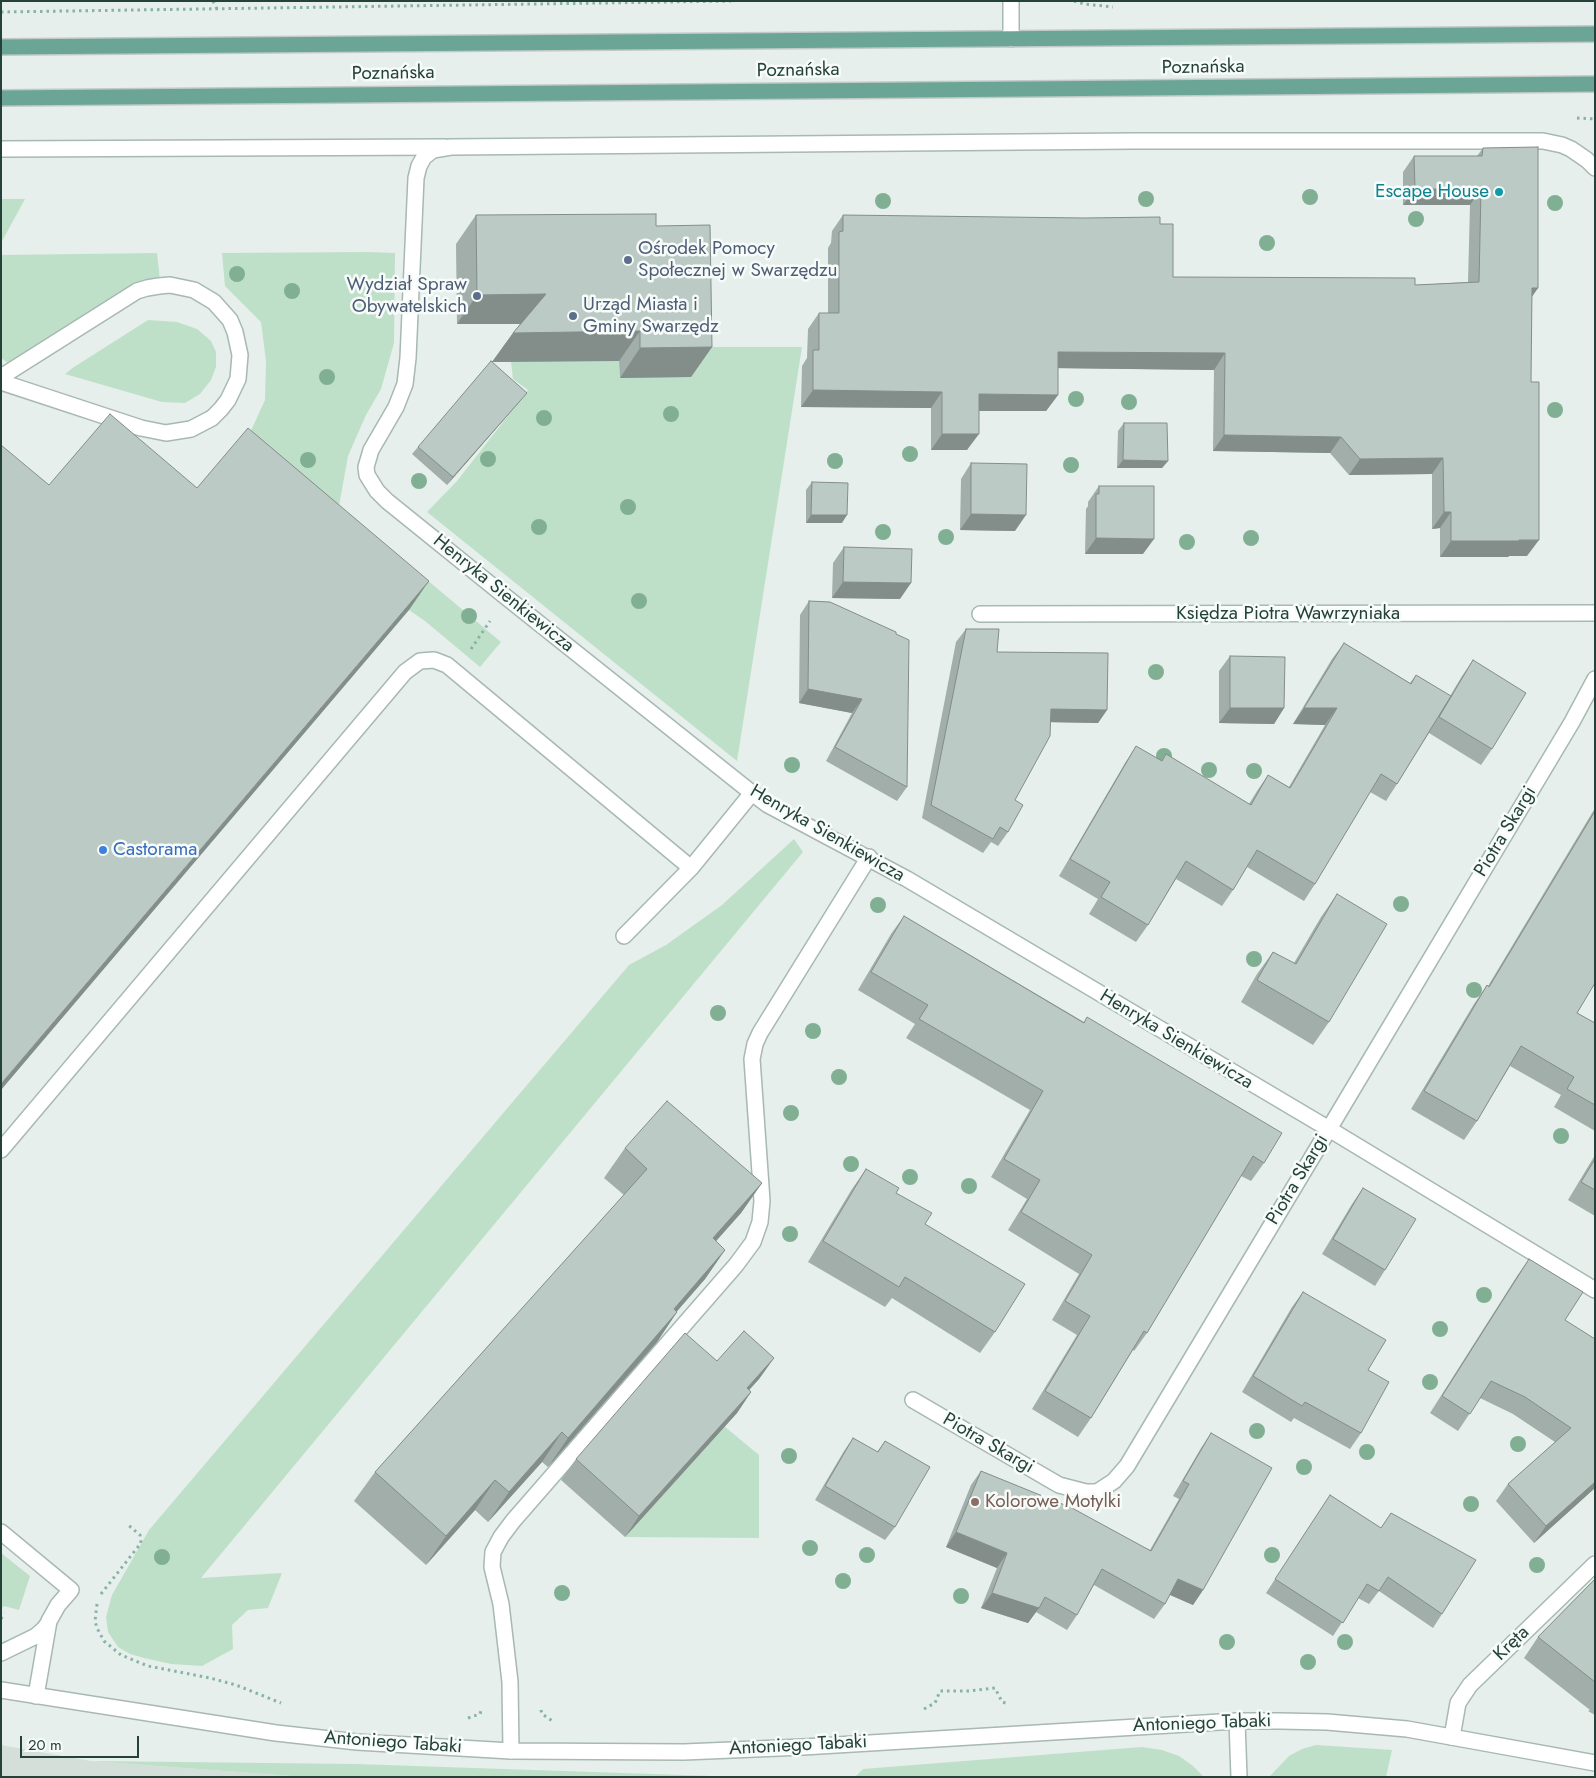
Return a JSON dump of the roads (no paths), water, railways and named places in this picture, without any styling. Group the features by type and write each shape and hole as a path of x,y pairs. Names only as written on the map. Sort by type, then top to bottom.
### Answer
{"main road":[{"name":"Poznańska","path":"1,47 1595,34"},
{"name":"Poznańska","path":"1,98 1595,84"}],"street":[{"path":"1011,1 1011,39"},
{"path":"1,149 1132,141 1543,141 1552,142 1571,149 1595,168"},
{"name":"Henryka Sienkiewicza","path":"451,147 432,150 424,157 416,178 407,372 398,402 371,450 366,467 367,475 377,491 506,598 768,804 869,857 1329,1129 1595,1290"},
{"path":"1,377 137,291 159,286 170,285 194,290 214,302 230,320 236,332 240,355 238,379 228,400 221,409 212,418 191,429 166,433 142,428 1,382"},
{"name":"Księdza Piotra Wawrzyniaka","path":"980,614 1595,613"},
{"path":"1,1150 405,672 420,661 434,660 447,665 691,868"},
{"name":"Piotra Skargi","path":"913,1400 1059,1485 1086,1492 1097,1492 1106,1488 1114,1481 1127,1466 1552,755 1595,679"},
{"path":"624,936 691,868 752,793"},
{"path":"511,1751 510,1690 501,1604 492,1568 494,1552 501,1536 513,1521 736,1265 752,1242 760,1222 762,1201 752,1059 755,1044 869,857"},
{"path":"1,1532 71,1590 58,1605 44,1629 36,1636 1,1653"},
{"name":"Kręta","path":"1452,1737 1458,1703 1470,1684 1595,1564"},
{"path":"36,1696 49,1621"},
{"name":"Antoniego Tabaki","path":"1,1690 276,1734 357,1742 511,1751 694,1752 1237,1721 1327,1722 1407,1730 1595,1762"},
{"path":"1237,1721 1240,1777"}],"place":[{"name":"Escape House","path":"1499,192"},
{"name":"Ośrodek Pomocy Społecznej w Swarzędzu","path":"628,260"},
{"name":"Wydział Spraw Obywatelskich","path":"477,296"},
{"name":"Urząd Miasta i Gminy Swarzędz","path":"573,316"},
{"name":"Castorama","path":"103,850"},
{"name":"Kolorowe Motylki","path":"975,1502"}]}
